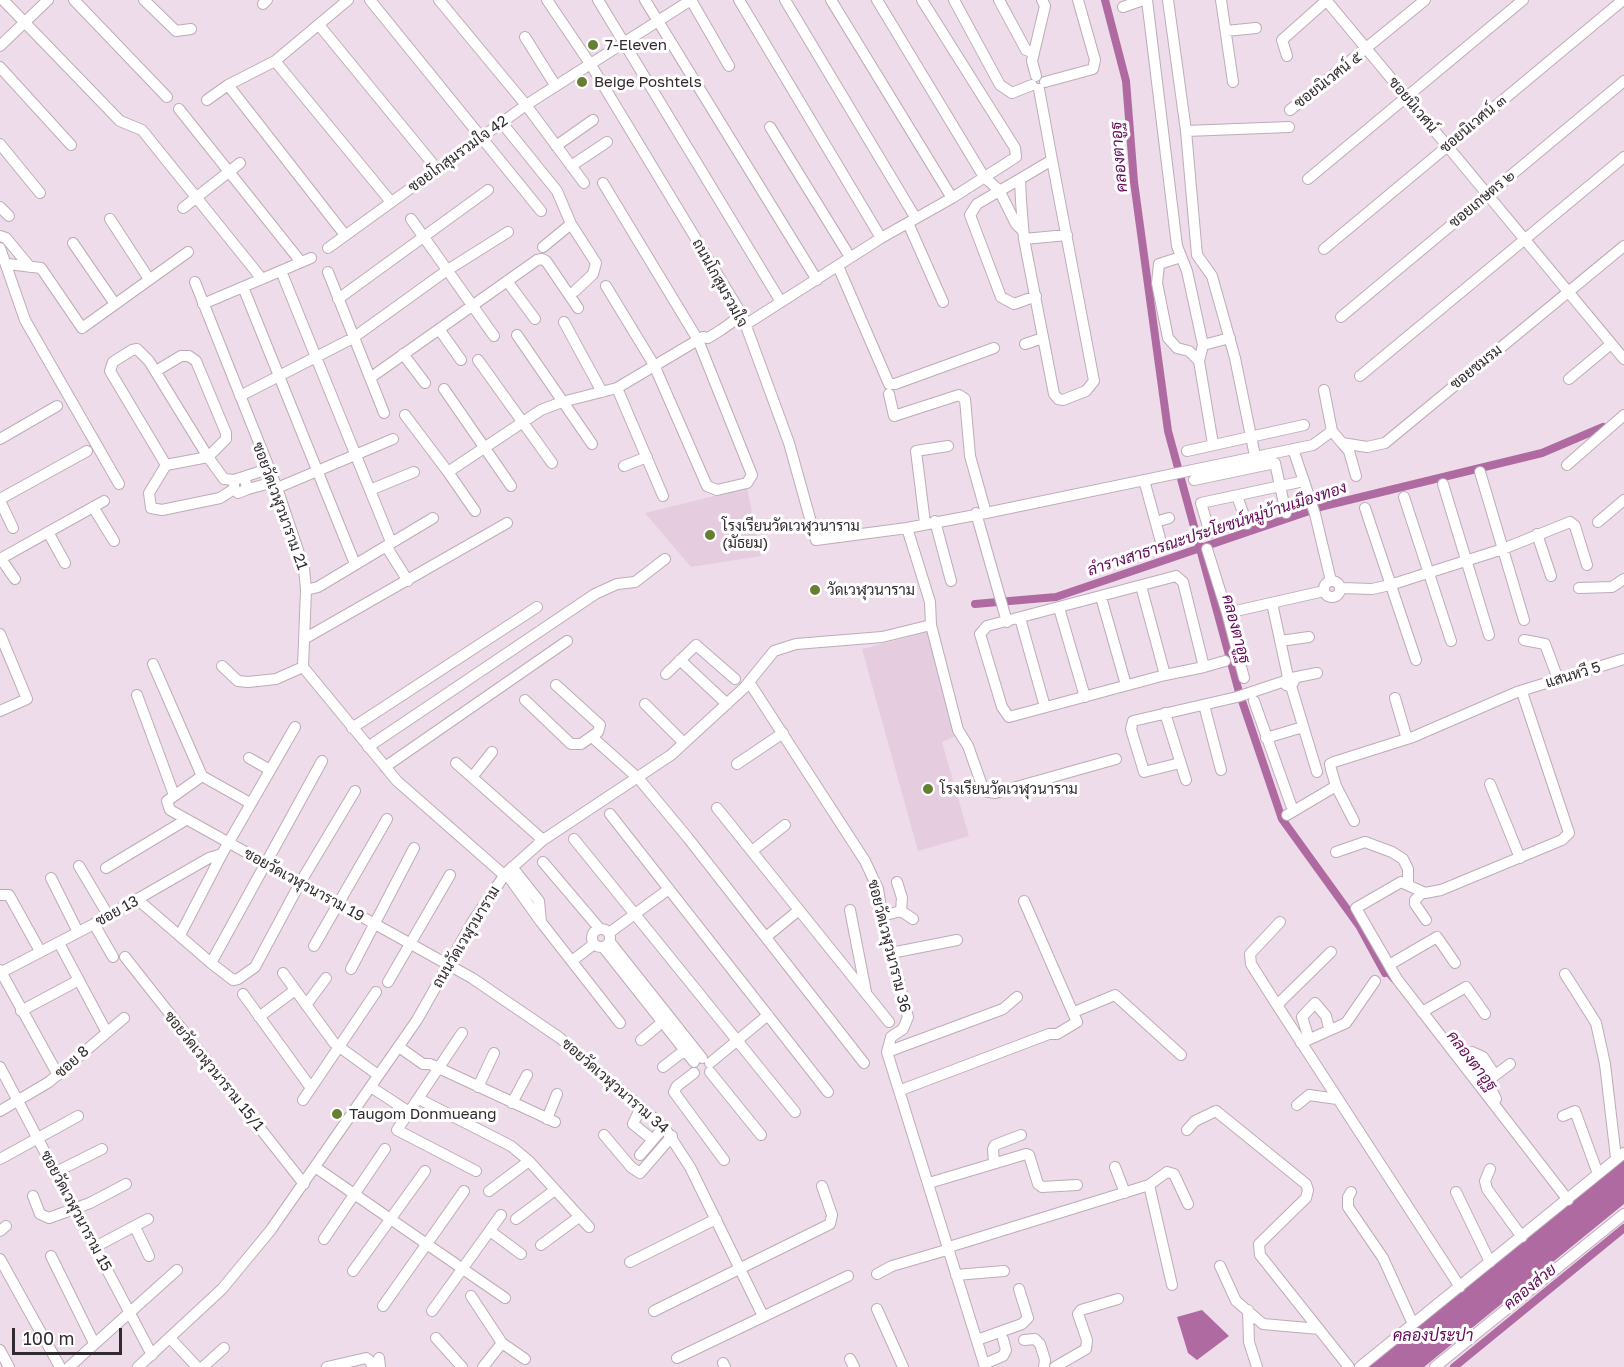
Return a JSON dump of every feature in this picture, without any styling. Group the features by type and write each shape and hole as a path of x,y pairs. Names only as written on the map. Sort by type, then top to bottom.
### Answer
{"street":[{"path":"3,0 120,121 142,130 262,279"},
{"path":"0,46 48,0"},
{"path":"74,0 167,97"},
{"path":"144,0 176,31 191,28"},
{"path":"207,100 228,85 275,61 348,0"},
{"path":"370,0 541,211"},
{"path":"439,0 526,105 584,183"},
{"name":"ถนนโกสุมรวมใจ","path":"548,0 591,65 743,320 789,443 816,540 907,528"},
{"path":"598,0 626,42 782,302"},
{"path":"645,0 817,280"},
{"path":"691,0 729,66"},
{"name":"ซอยโกสุมรวมใจ 42","path":"328,248 555,85 591,65 691,0"},
{"path":"739,0 881,238"},
{"path":"785,0 911,220 943,302"},
{"path":"831,0 952,198"},
{"path":"877,0 984,177 999,190 1024,235"},
{"path":"448,472 522,421 562,402 617,388 700,339 705,332 718,324 723,326 743,320 782,302 850,257 1013,160 1016,157 1015,148 922,0"},
{"path":"954,0 1000,85 1011,93 1038,83 1093,69 1095,60 1078,0"},
{"path":"999,0 1026,50 1034,53"},
{"path":"1123,8 1145,0 1181,257 1187,271 1203,345 1199,361 1213,444"},
{"path":"1168,0 1186,131 1197,255 1212,276 1230,338 1255,456"},
{"path":"1221,0 1233,82"},
{"path":"1287,56 1282,40 1327,0"},
{"name":"ซอยนิเวศน์","path":"1327,0 1624,359"},
{"name":"ซอยนิเวศน์ ๕","path":"1290,110 1425,0"},
{"path":"1308,179 1523,0"},
{"name":"ซอยนิเวศน์ ๓","path":"1324,249 1623,0"},
{"path":"1020,179 1024,235 1043,338 1054,394 1058,399 1063,400 1092,387 1094,381 1032,61 1045,2"},
{"path":"319,25 437,169"},
{"path":"1226,32 1256,28"},
{"path":"525,37 555,85"},
{"path":"275,61 391,202"},
{"path":"0,67 71,145"},
{"name":"ซอยเกษตร ๒","path":"1341,317 1624,81"},
{"path":"228,85 345,235"},
{"path":"179,109 306,260 203,304"},
{"path":"556,146 593,120"},
{"path":"502,123 557,191 571,224 596,263 597,269 575,291"},
{"path":"770,127 850,257"},
{"path":"1186,131 1289,127"},
{"path":"571,166 607,142"},
{"path":"0,144 40,193"},
{"path":"1360,376 1524,237 1624,157"},
{"path":"1036,296 1014,304 1001,297 970,215 977,204 1052,160"},
{"path":"183,208 240,164"},
{"path":"603,183 700,339 752,475 747,483 717,490 707,486 654,365 606,286"},
{"path":"338,299 488,190"},
{"path":"0,207 9,216"},
{"path":"110,219 149,279"},
{"path":"411,219 494,336"},
{"path":"543,248 571,224"},
{"path":"240,396 353,338 446,271 508,232"},
{"path":"1024,235 1066,235"},
{"path":"0,236 6,238 30,267"},
{"path":"74,243 115,304"},
{"path":"0,248 8,264 25,320 119,484"},
{"path":"8,264 41,268 82,328 188,252"},
{"name":"ซอยชมรม","path":"1342,443 1367,447 1386,443 1569,292 1622,252"},
{"path":"1181,257 1159,264 1157,283 1168,338 1177,348 1189,351 1199,361"},
{"path":"370,378 471,305 542,259 578,308"},
{"path":"838,266 889,384 895,384 994,348"},
{"path":"281,271 370,490 388,544 408,581"},
{"path":"327,272 384,413"},
{"path":"507,281 535,319"},
{"name":"ซอยวัดเวฬุวนาราม 21","path":"195,282 275,485 304,568 306,590 303,667"},
{"path":"243,287 355,564"},
{"path":"564,322 602,392"},
{"path":"439,329 461,360"},
{"path":"517,335 592,444"},
{"path":"1025,344 1043,338"},
{"path":"1203,345 1230,338"},
{"path":"1569,379 1611,344"},
{"path":"166,465 115,380 110,366 132,350 137,349 156,371 208,457 224,479 240,484 275,485 393,439"},
{"path":"403,354 425,383"},
{"path":"156,371 181,356 189,356 196,361 226,433 224,444 208,457 166,465 149,493 149,504 156,510 220,498 268,469"},
{"path":"478,360 552,464"},
{"path":"444,388 512,486"},
{"path":"617,388 663,496"},
{"path":"1324,390 1332,431 1349,451 1356,476"},
{"path":"889,394 894,416 959,395 965,399 970,456 1007,622"},
{"path":"0,439 57,406"},
{"path":"405,415 475,511"},
{"path":"1567,465 1624,415"},
{"path":"1187,451 1304,425"},
{"path":"1116,759 995,793 984,791 968,746 958,730 931,625 930,602 907,528 1313,445 1332,431"},
{"path":"916,440 916,452 930,522 951,581"},
{"path":"916,452 948,446"},
{"path":"1293,449 1313,510 1330,581"},
{"path":"13,528 0,500 87,451"},
{"path":"624,466 647,457"},
{"path":"1194,480 1275,463 1286,513"},
{"path":"370,490 414,472"},
{"path":"1480,472 1524,620"},
{"path":"1144,480 1161,542"},
{"path":"1210,533 1201,504 1304,481"},
{"path":"1443,484 1490,635"},
{"path":"1237,496 1247,524"},
{"path":"1404,497 1451,641"},
{"path":"1598,522 1624,500"},
{"path":"15,579 0,559 104,501"},
{"path":"93,507 114,541"},
{"path":"1365,507 1416,660"},
{"path":"306,590 318,587 433,518"},
{"path":"1156,522 1169,518"},
{"path":"1341,588 1372,588 1390,585 1503,549 1566,522 1573,523 1587,566"},
{"path":"304,639 507,523"},
{"path":"48,532 65,563"},
{"path":"1537,534 1551,576"},
{"path":"1207,549 1244,678"},
{"path":"368,747 595,594 617,584 635,582 665,559"},
{"path":"1204,667 1181,578 1171,576 1101,597 987,626 980,634 1005,714 1014,717 1126,685 1204,667 1225,661"},
{"path":"1579,588 1612,587 1624,579"},
{"path":"1330,581 1337,582 1341,588 1336,597 1329,597 1324,591 1325,585 1330,581"},
{"path":"1141,586 1165,675"},
{"path":"1227,613 1324,591"},
{"path":"1101,597 1126,685"},
{"path":"1272,603 1289,681 1317,772"},
{"path":"352,728 537,607"},
{"path":"1059,608 1085,697"},
{"path":"1020,618 1045,707"},
{"name":"ถนนวัดเวฬุวนาราม","path":"138,1367 238,1271 304,1184 399,1047 448,964 507,872 543,840 639,779 684,743 749,682 768,656 782,646 874,639 931,625"},
{"path":"0,634 27,699 0,711"},
{"path":"1280,641 1309,637"},
{"path":"1524,640 1545,644 1558,679"},
{"path":"385,767 567,641"},
{"path":"666,675 696,645 735,680"},
{"name":"แสนหวี 5","path":"1336,786 1330,764 1407,739 1558,679 1624,659"},
{"path":"680,660 727,704"},
{"path":"153,664 202,776 250,803"},
{"path":"222,666 238,681 248,682 276,679 303,667 368,747 411,795 507,872 541,922 620,1023"},
{"path":"1180,763 1148,773 1142,769 1132,723 1135,719 1237,697 1252,697 1289,681 1317,673"},
{"name":"ซอยวัดเวฬุวนาราม 36","path":"749,682 872,873 878,889 882,916 908,1017 903,1029 891,1037 887,1052"},
{"path":"525,700 572,744 581,744 598,732 600,725 556,685"},
{"path":"1522,692 1569,833 1562,840 1441,890 1423,892 1401,882 1356,908 1389,966 1422,1012 1570,1198"},
{"path":"137,695 171,798 202,776"},
{"path":"1252,697 1289,810 1336,786 1354,821"},
{"path":"1395,698 1407,739"},
{"path":"645,704 684,743"},
{"path":"1204,705 1221,770"},
{"path":"1165,713 1186,780"},
{"path":"1266,738 1303,726"},
{"path":"180,935 250,803 295,727"},
{"path":"737,764 783,733"},
{"path":"592,737 639,779 864,1063"},
{"path":"473,776 492,752"},
{"path":"249,758 270,770"},
{"path":"211,963 264,862 322,761"},
{"path":"456,763 543,840"},
{"path":"1490,784 1520,858"},
{"path":"137,899 233,980 247,975 255,967 300,883 355,791"},
{"name":"ซอยวัดเวฬุวนาราม 19","path":"171,798 170,810 184,821 229,843 448,964"},
{"path":"717,808 889,1022"},
{"path":"610,814 828,1092"},
{"path":"314,946 387,819"},
{"path":"106,868 184,821"},
{"path":"752,851 785,825"},
{"path":"574,839 795,1112"},
{"path":"1336,852 1365,842 1392,852 1403,860 1408,869 1408,884"},
{"path":"351,969 414,848"},
{"name":"ซอย 13","path":"0,972 94,924 209,858 222,854"},
{"path":"543,862 702,1066 761,1135"},
{"path":"79,866 108,915"},
{"path":"388,982 450,875"},
{"path":"51,878 78,932"},
{"path":"897,882 902,898 901,911"},
{"path":"572,961 669,890"},
{"path":"1423,892 1415,900 1415,904 1426,920"},
{"path":"0,895 9,895 40,951"},
{"path":"901,1090 1049,1034 1057,1034 1077,1022 1024,901"},
{"path":"766,937 799,910"},
{"path":"850,910 866,994"},
{"path":"882,916 901,911 913,919"},
{"path":"1280,922 1250,954 1251,964 1277,1005 1305,1041 1337,1099 1460,1287"},
{"path":"94,924 113,957"},
{"path":"1389,966 1437,937 1455,963"},
{"path":"891,953 957,940"},
{"path":"59,943 106,1031"},
{"path":"1277,1005 1331,952"},
{"name":"ซอยวัดเวฬุวนาราม 15/1","path":"125,957 304,1184"},
{"name":"ซอยวัดเวฬุวนาราม 34","path":"448,964 560,1038 664,1126 672,1136 716,1219 763,1316"},
{"path":"0,972 58,1074"},
{"path":"283,973 339,1048 378,1075"},
{"path":"1360,1367 1620,1155 1596,1023 1565,974"},
{"path":"306,1005 326,978"},
{"path":"21,1011 79,980"},
{"path":"1305,1041 1329,1028 1346,1023 1375,981"},
{"path":"1422,1012 1466,987 1485,1014"},
{"path":"259,1017 295,990"},
{"path":"303,1100 376,992"},
{"path":"243,994 311,1088"},
{"path":"1074,1012 1115,995 1181,1055"},
{"path":"1003,1339 1005,1350 1003,1356 984,1365 950,1248 887,1052 1003,1009 1017,997"},
{"path":"1305,1041 1302,1017 1315,1003 1326,1016 1329,1028"},
{"path":"724,1160 674,1092 676,1086 768,1015"},
{"name":"ซอย 8","path":"0,1110 58,1074 124,1018"},
{"path":"641,1040 666,1019"},
{"path":"666,1019 685,1050 702,1066"},
{"path":"462,1033 397,1130 476,1171"},
{"path":"399,1047 423,1064 424,1072 478,1087 551,1120 557,1094"},
{"path":"663,1067 685,1050"},
{"path":"1472,1052 1483,1057 1495,1075"},
{"path":"478,1087 494,1053"},
{"path":"1510,1064 1488,1083 1491,1091 1570,1198"},
{"name":"ซอยวัดเวฬุวนาราม 15","path":"0,1067 152,1355"},
{"path":"512,1103 526,1075"},
{"path":"371,1087 409,1112"},
{"path":"1297,1105 1309,1095 1337,1099"},
{"path":"419,1099 512,1146 529,1161 588,1227"},
{"path":"641,1107 633,1124 653,1140"},
{"path":"1187,1130 1195,1121 1216,1111 1306,1184 1308,1190 1306,1198 1259,1244 1260,1255 1349,1367"},
{"path":"1563,1116 1575,1111 1598,1174"},
{"path":"0,1159 78,1116"},
{"path":"640,1155 664,1126"},
{"path":"604,1135 630,1167 640,1173 672,1136"},
{"path":"994,1163 995,1145 1021,1135"},
{"path":"56,1172 102,1149"},
{"path":"324,1239 385,1149"},
{"path":"929,1183 1026,1154 1029,1155 1038,1184 1042,1187 1077,1185"},
{"path":"489,1191 529,1161"},
{"path":"315,1167 505,1298"},
{"path":"1115,1167 1125,1192"},
{"path":"1490,1168 1485,1181 1487,1189 1522,1237"},
{"path":"353,1271 425,1171"},
{"path":"876,1274 892,1266 1149,1185 1167,1172 1174,1174 1188,1204"},
{"path":"33,1196 44,1218 57,1217 126,1184"},
{"path":"1149,1185 1172,1285"},
{"path":"654,1311 831,1222 832,1215 822,1186"},
{"path":"516,1219 555,1190"},
{"path":"383,1306 464,1191"},
{"path":"1351,1192 1348,1206 1383,1258 1413,1324"},
{"path":"1456,1192 1490,1262"},
{"path":"1435,1367 1624,1214"},
{"path":"432,1311 501,1215"},
{"path":"541,1245 579,1216"},
{"path":"630,1262 716,1219"},
{"path":"95,1247 148,1220"},
{"path":"135,1227 148,1256"},
{"path":"490,1231 521,1254"},
{"path":"51,1256 94,1343"},
{"path":"0,1259 60,1367"},
{"path":"1220,1266 1236,1301 1263,1324 1319,1329"},
{"path":"69,1367 128,1311 177,1270"},
{"path":"956,1275 1004,1271"},
{"path":"677,1358 848,1276"},
{"path":"976,1340 1022,1324 1028,1318 1019,1289"},
{"path":"471,1296 502,1343 525,1359"},
{"path":"1055,1367 1086,1348 1087,1341 1078,1314 1081,1310 1118,1299"},
{"path":"877,1309 903,1367"},
{"path":"1248,1311 1249,1342 1257,1367"},
{"path":"170,1338 197,1367"},
{"path":"436,1338 462,1367"},
{"path":"1024,1340 1035,1339 1040,1344 1046,1360 1044,1367"},
{"path":"483,1367 502,1343"},
{"path":"203,1367 224,1348"},
{"path":"0,1350 9,1367"},
{"path":"327,1367 366,1358 377,1364"}],"shaded area":[{"name":"โรงเรียนวัดเวฬุวนาราม (มัธยม)","path":"747,488 761,556 691,567 645,513"},
{"name":"โรงเรียนวัดเวฬุวนาราม","path":"928,632 956,736 942,742 969,836 918,851 862,649"}],"water":[{"name":"คลองประปา","path":"1624,1157 1624,1204 1424,1367 1365,1367"},
{"path":"1202,1310 1229,1336 1197,1360 1188,1353 1177,1317"}],"waterway":[{"name":"คลองตาอูฐ","path":"1105,0 1126,81 1134,182 1168,431 1239,692 1282,819 1360,927 1385,973"},
{"name":"ลำรางสาธารณะประโยชน์หมู่บ้านเมืองทอง","path":"975,604 1056,597 1324,506 1542,453 1603,427"},
{"name":"คลองตาอูฐ","path":"1385,973 1393,982"},
{"name":"คลองส่วย","path":"1454,1367 1624,1228"}],"place":[{"name":"7-Eleven","path":"593,45"},
{"name":"Beige Poshtels","path":"582,82"},
{"name":"โรงเรียนวัดเวฬุวนาราม (มัธยม)","path":"710,535"},
{"name":"วัดเวฬุวนาราม","path":"815,590"},
{"name":"โรงเรียนวัดเวฬุวนาราม","path":"928,789"},
{"name":"Taugom Donmueang","path":"337,1114"}]}
